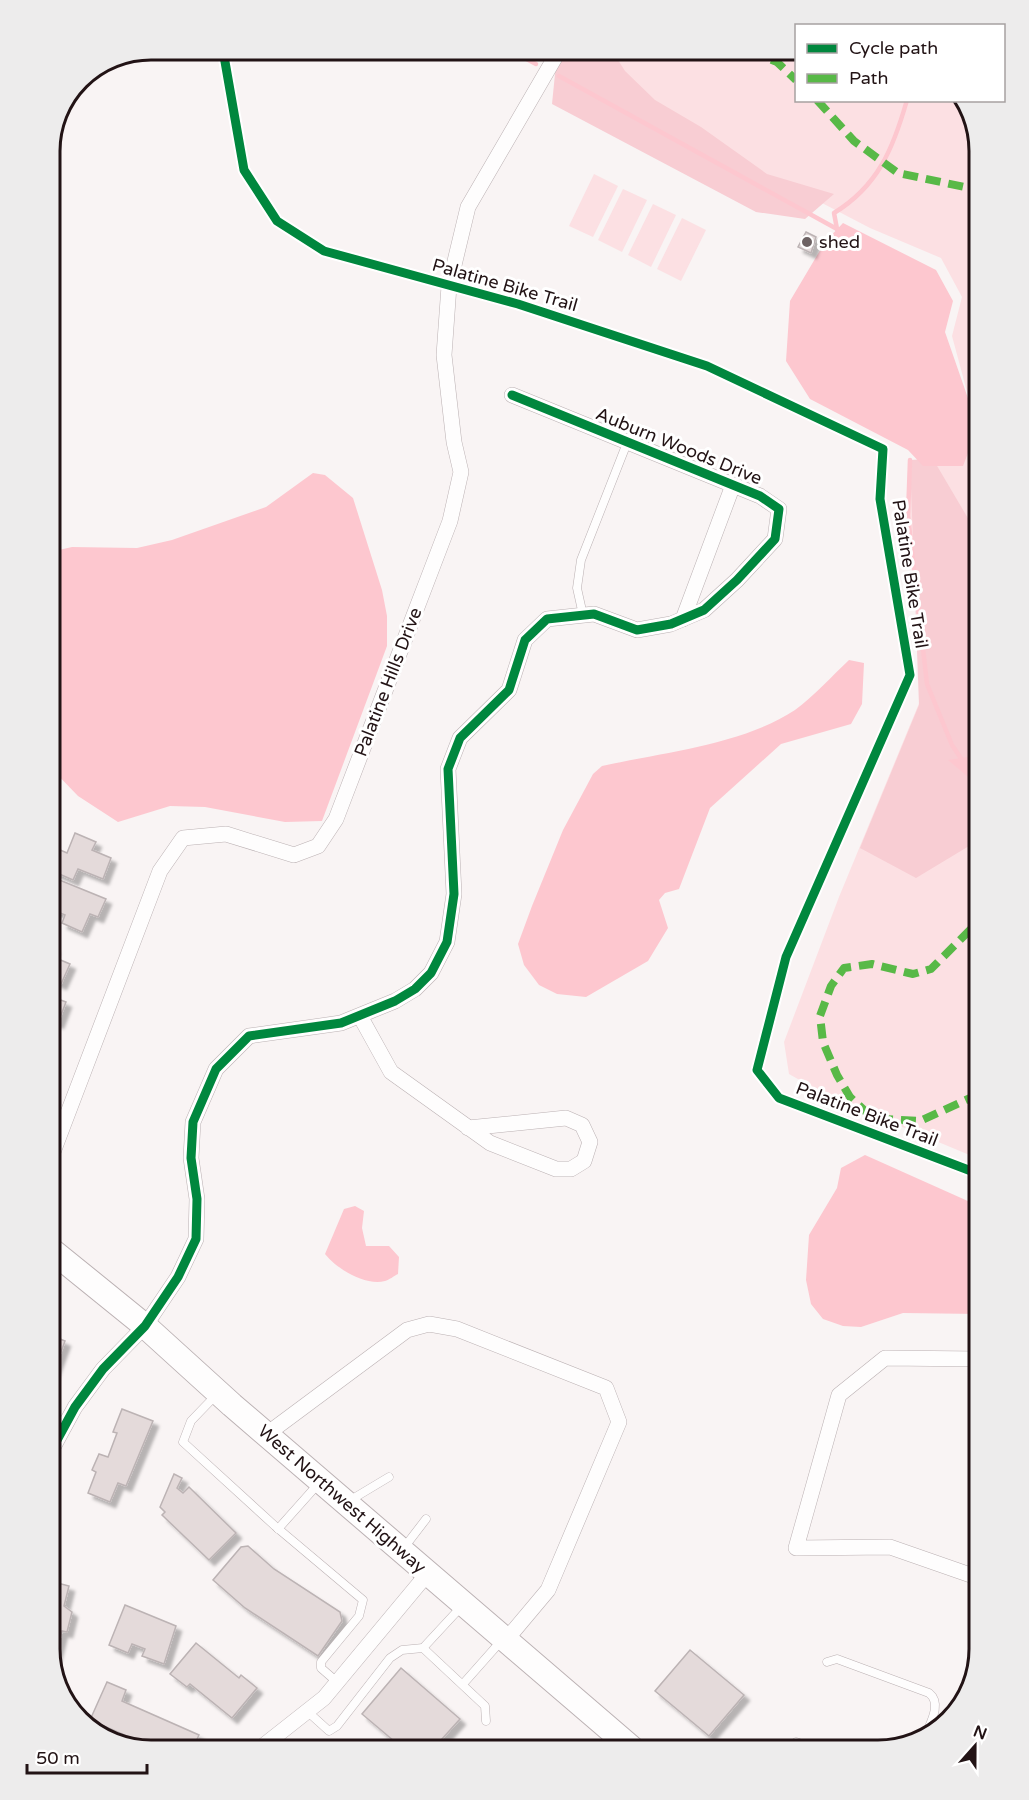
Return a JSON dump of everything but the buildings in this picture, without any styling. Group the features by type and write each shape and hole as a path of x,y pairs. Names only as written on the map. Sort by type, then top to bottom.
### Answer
{"main road":[{"name":"West Northwest Highway","path":"60,1257 145,1326 218,1393 622,1740"}],"street":[{"name":"Palatine Hills Drive","path":"60,1134 160,871 183,838 226,834 294,855 318,846 336,819 450,521 461,472 454,442 444,355 449,286 468,207 553,60"},
{"name":"Auburn Woods Drive","path":"60,1435 75,1407 103,1369 145,1326 178,1277 196,1239 197,1199 191,1158 193,1122 216,1069 249,1036 341,1023 379,1009 415,989 431,973 447,942 454,894 448,769 460,738 509,690 525,640 547,619 583,615 594,614 637,630 671,624 704,610 775,539 779,509 760,496 512,395"},
{"path":"683,619 733,485"},
{"path":"360,1016 391,1072 468,1128 490,1143 556,1169 571,1169 584,1161 590,1142 582,1125 566,1118 468,1128"},
{"path":"267,1434 407,1330 429,1324 457,1329 606,1388 619,1422 548,1590 505,1639"},
{"path":"969,1359 885,1358 839,1395 796,1548 890,1547 914,1553 969,1574"},
{"path":"271,1740 308,1712 338,1682 428,1573"}],"lane":[{"path":"583,615 577,588 580,560 627,442"},
{"path":"218,1393 191,1421 183,1443 278,1529 363,1600 359,1616 321,1662 321,1668 338,1682"},
{"path":"346,1503 389,1477"},
{"path":"278,1529 321,1481"},
{"path":"402,1550 426,1519"},
{"path":"308,1712 330,1731 337,1726 390,1658 402,1650 423,1648 464,1604"},
{"path":"463,1684 505,1639"},
{"path":"423,1648 485,1706 486,1721"},
{"path":"827,1662 837,1659 929,1693 934,1697 936,1706 929,1725"}],"shaded area":[{"path":"547,60 795,60 795,102 955,102 964,122 969,151 969,399 952,336 962,297 941,258 870,228"},
{"path":"556,60 618,60 625,71 655,100 701,127 767,174 834,194 805,219 756,212 552,104"},
{"path":"594,174 618,186 593,237 569,226"},
{"path":"623,189 647,200 622,252 598,240"},
{"path":"653,204 676,215 651,267 628,255"},
{"path":"682,218 706,230 681,281 657,269"},
{"path":"843,223 936,270 953,301 945,332 969,401 969,450 963,466 923,466 908,450 810,399 786,361 790,301 825,242"},
{"path":"969,418 969,1155 828,1096 789,1074 784,1042 839,897 927,684 908,516 910,460 933,459"},
{"path":"933,459 969,520 969,846 916,878 860,848 919,705 910,460"},
{"path":"313,473 325,475 353,498 382,590 387,616 387,646 322,821 285,822 205,807 170,806 118,822 78,796 60,777 60,550 72,547 137,548 172,540 266,507"},
{"path":"849,660 864,663 862,704 851,724 781,744 710,808 679,889 665,893 659,900 668,928 648,961 586,997 557,994 539,985 524,965 518,944 563,830 593,774 602,766 702,746 751,732 774,722 795,710"},
{"path":"969,757 969,778 948,760"},
{"path":"865,1155 969,1202 969,1314 903,1313 861,1327 843,1326 823,1319 811,1304 806,1280 809,1235 837,1188 841,1168"},
{"path":"355,1206 364,1211 362,1228 366,1246 389,1246 399,1257 398,1274 387,1280 377,1282 360,1279 330,1260 325,1254 344,1209"}],"waterway":[{"path":"528,60 536,64"},
{"path":"559,76 837,229"},
{"path":"837,229 834,213 862,191 882,165 896,135 906,102"},
{"path":"910,460 908,516 927,684 952,745 964,763"}],"marked path":[{"path":"772,60 795,79"},
{"path":"819,102 854,141 898,173 969,188"},
{"path":"969,931 931,969 913,974 872,964 844,968 831,986 820,1016 823,1042 837,1075 850,1097 865,1111 883,1119 920,1121 969,1099"}],"cycle path":[{"name":"Palatine Bike Trail","path":"225,60 244,170 277,221 324,251 518,304 707,366 883,449 880,499 910,675 786,957 757,1070 779,1098 969,1170"},
{"path":"60,1435 75,1407 103,1369 145,1326 178,1277 196,1239 197,1199 191,1158 193,1122 216,1069 249,1036 341,1023 395,1001 415,989 431,973 447,942 454,894 448,769 460,738 509,690 525,640 547,619 594,614 637,630 671,624 704,610 737,580 775,539 779,509 760,496 512,395"}],"place":[{"name":"shed","path":"807,242"}]}
